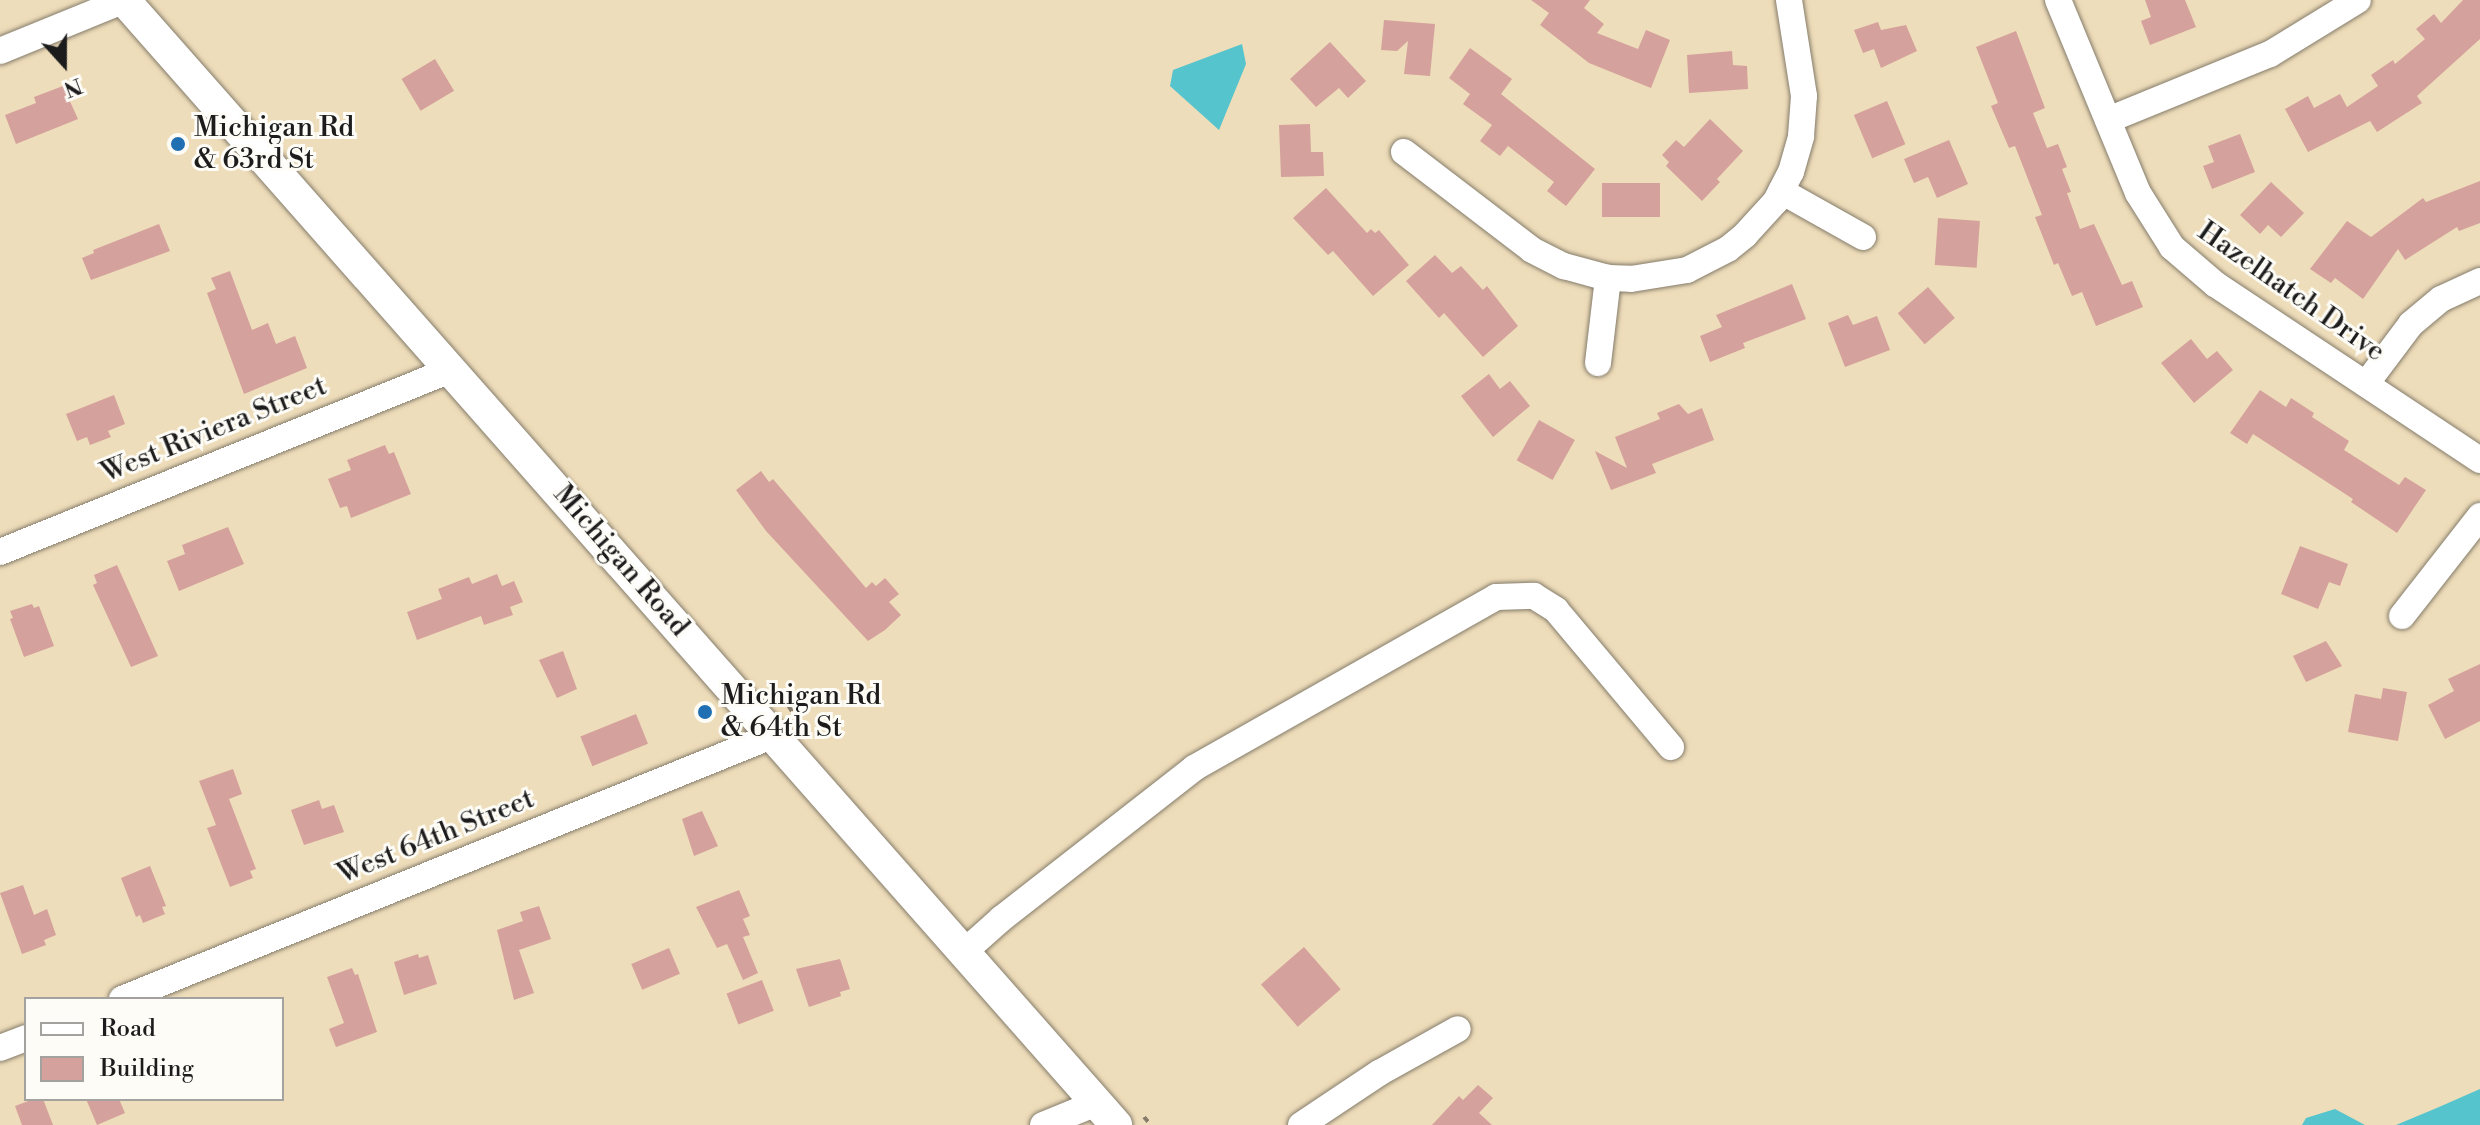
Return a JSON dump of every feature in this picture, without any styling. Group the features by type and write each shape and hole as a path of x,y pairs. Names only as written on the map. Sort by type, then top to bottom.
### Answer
{"main road":[{"name":"Michigan Road","path":"124,0 1106,1114"}],"street":[{"path":"0,51 124,0"},
{"path":"1404,152 1540,254 1564,266 1608,278 1642,279 1687,270 1728,249 1762,219 1781,191 1798,152 1804,96 1789,0"},
{"name":"Hazelhatch Drive","path":"2058,0 2144,206 2172,247 2215,284 2480,460"},
{"path":"2108,120 2270,54 2308,34 2358,0"},
{"path":"1781,191 1863,237"},
{"path":"1598,363 1608,278"},
{"path":"2366,384 2411,324 2441,299 2480,281"},
{"name":"West Riviera Street","path":"0,552 452,369"},
{"path":"2402,616 2480,516"},
{"path":"964,952 1001,919 1194,768 1496,597 1534,596 1556,610 1671,747"},
{"name":"West 64th Street","path":"127,997 774,735"},
{"path":"1301,1125 1379,1073 1458,1029"},
{"path":"0,1048 24,1039"},
{"path":"1043,1125 1106,1114"}],"water":[{"path":"1242,44 1246,64 1219,130 1170,86 1173,70"},
{"path":"2480,1089 2480,1125 2396,1125 2439,1107"},
{"path":"2335,1109 2365,1125 2302,1125 2306,1118"}],"building":[{"path":"1531,0 1590,0 1584,8 1604,24 1597,33 1638,49 1646,30 1670,40 1651,88 1589,63 1540,25 1549,13"},
{"path":"2145,0 2185,0 2196,27 2150,45 2141,21 2151,17"},
{"path":"2463,0 2480,0 2480,39 2417,96 2422,103 2377,132 2370,121 2308,152 2285,109 2308,96 2314,108 2340,94 2347,107 2378,86 2371,75 2393,60 2395,64 2425,39 2416,29 2434,14 2441,23"},
{"path":"1384,20 1435,24 1430,76 1404,74 1408,41 1397,51 1381,50"},
{"path":"1878,22 1881,30 1906,25 1917,51 1881,68 1874,49 1863,53 1854,30"},
{"path":"2016,31 2045,108 2033,113 2047,148 2058,144 2067,167 2062,169 2071,192 2067,193 2080,229 2094,224 2122,285 2132,281 2143,307 2096,326 2082,292 2072,296 2058,263 2054,265 2035,217 2042,215 2015,146 2009,148 1991,106 1998,103 1976,47"},
{"path":"1330,42 1366,81 1348,98 1339,88 1316,107 1290,79"},
{"path":"1470,48 1512,79 1501,94 1595,169 1566,206 1547,191 1554,182 1508,146 1500,156 1480,141 1492,125 1463,104 1470,94 1449,78"},
{"path":"1732,51 1733,65 1747,66 1748,89 1689,93 1687,55"},
{"path":"435,59 454,91 421,111 402,79"},
{"path":"63,86 78,119 16,144 5,115 36,103 34,97"},
{"path":"1887,101 1905,144 1872,158 1854,115"},
{"path":"1710,119 1743,151 1702,201 1666,166 1669,162 1662,155 1676,140 1684,147"},
{"path":"1310,124 1311,152 1323,152 1324,176 1281,177 1279,125"},
{"path":"2240,134 2255,172 2212,189 2203,166 2214,162 2208,146"},
{"path":"1949,140 1968,184 1937,198 1928,177 1914,183 1904,159"},
{"path":"2480,181 2480,223 2459,231 2457,227 2405,260 2398,249 2363,299 2335,278 2331,283 2310,269 2347,221 2371,237 2423,198 2426,202"},
{"path":"2271,182 2304,213 2281,237 2268,225 2260,234 2240,215"},
{"path":"1602,183 1660,183 1660,217 1602,217"},
{"path":"1326,188 1367,233 1371,229 1375,233 1379,230 1409,265 1373,296 1333,251 1328,255 1293,218"},
{"path":"1938,218 1980,221 1977,268 1935,265"},
{"path":"159,224 170,251 91,280 82,258 94,253 93,250"},
{"path":"1435,255 1452,273 1461,266 1483,290 1487,286 1518,326 1483,357 1444,313 1439,318 1406,281"},
{"path":"230,271 252,330 268,323 276,344 295,336 307,368 244,394 207,293 216,289 211,278"},
{"path":"1792,284 1806,319 1743,343 1745,348 1710,362 1700,336 1722,327 1716,315"},
{"path":"1928,287 1955,318 1925,344 1898,313"},
{"path":"1848,315 1853,325 1877,316 1890,350 1845,367 1828,323"},
{"path":"2191,339 2207,359 2217,351 2233,370 2194,403 2161,363"},
{"path":"1489,374 1500,389 1510,381 1530,406 1493,437 1461,396"},
{"path":"2260,390 2286,407 2291,398 2314,413 2312,417 2349,441 2344,450 2399,485 2405,477 2426,490 2397,533 2351,502 2353,499 2253,434 2247,444 2230,433"},
{"path":"114,395 125,424 108,431 111,437 90,445 87,437 77,441 66,414"},
{"path":"1679,404 1688,414 1702,408 1714,440 1652,464 1656,473 1611,490 1595,451 1627,468 1615,437 1660,419 1657,413"},
{"path":"1539,420 1575,440 1553,480 1517,460"},
{"path":"385,445 389,454 394,452 411,494 351,518 347,506 340,508 328,479 351,470 347,460"},
{"path":"761,471 769,482 773,479 866,588 872,582 876,586 885,578 899,594 889,602 901,615 885,630 868,641 766,531 736,490"},
{"path":"228,527 244,564 179,591 167,561 185,554 182,545"},
{"path":"2300,546 2348,564 2340,586 2329,582 2318,609 2281,594"},
{"path":"117,565 158,656 131,667 93,585 97,583 94,575"},
{"path":"497,574 502,586 514,581 523,602 510,607 513,615 484,625 481,616 417,640 407,612 442,599 438,589 469,577 472,584"},
{"path":"32,604 34,608 39,606 54,646 24,657 10,611"},
{"path":"2326,641 2342,666 2306,682 2293,656"},
{"path":"563,651 577,689 557,698 539,660"},
{"path":"2480,664 2480,721 2445,739 2428,705 2454,691 2448,679"},
{"path":"2383,688 2407,692 2398,741 2348,732 2355,694 2381,699"},
{"path":"636,714 648,744 592,766 580,736"},
{"path":"233,769 242,794 229,799 256,869 250,871 253,878 230,887 207,828 216,825 199,781"},
{"path":"319,800 322,809 334,805 344,832 304,845 291,810"},
{"path":"702,811 718,846 694,856 682,819"},
{"path":"150,866 166,906 162,907 165,914 143,923 140,915 136,917 121,878"},
{"path":"23,885 34,915 47,909 56,935 44,940 46,945 22,954 0,893"},
{"path":"739,890 750,916 743,919 750,935 743,937 758,973 743,980 727,944 717,948 696,907"},
{"path":"539,906 551,939 519,950 534,993 514,1000 497,930 523,921 520,912"},
{"path":"1304,947 1341,989 1298,1027 1261,984"},
{"path":"669,948 680,974 642,990 631,964"},
{"path":"418,954 419,958 428,955 437,984 404,995 394,962"},
{"path":"840,959 850,989 840,992 841,996 809,1007 796,969"},
{"path":"352,968 355,975 358,974 377,1032 336,1047 329,1029 344,1023 327,977"},
{"path":"762,980 774,1011 738,1024 727,994"},
{"path":"1478,1085 1493,1098 1479,1113 1492,1125 1432,1125 1459,1096 1463,1100"},
{"path":"29,1101 44,1101 53,1125 22,1125 15,1106"},
{"path":"87,1101 120,1101 125,1113 97,1125"}],"place":[{"name":"Michigan Rd & 63rd St","path":"178,144"},
{"name":"Michigan Rd & 64th St","path":"705,712"}]}
